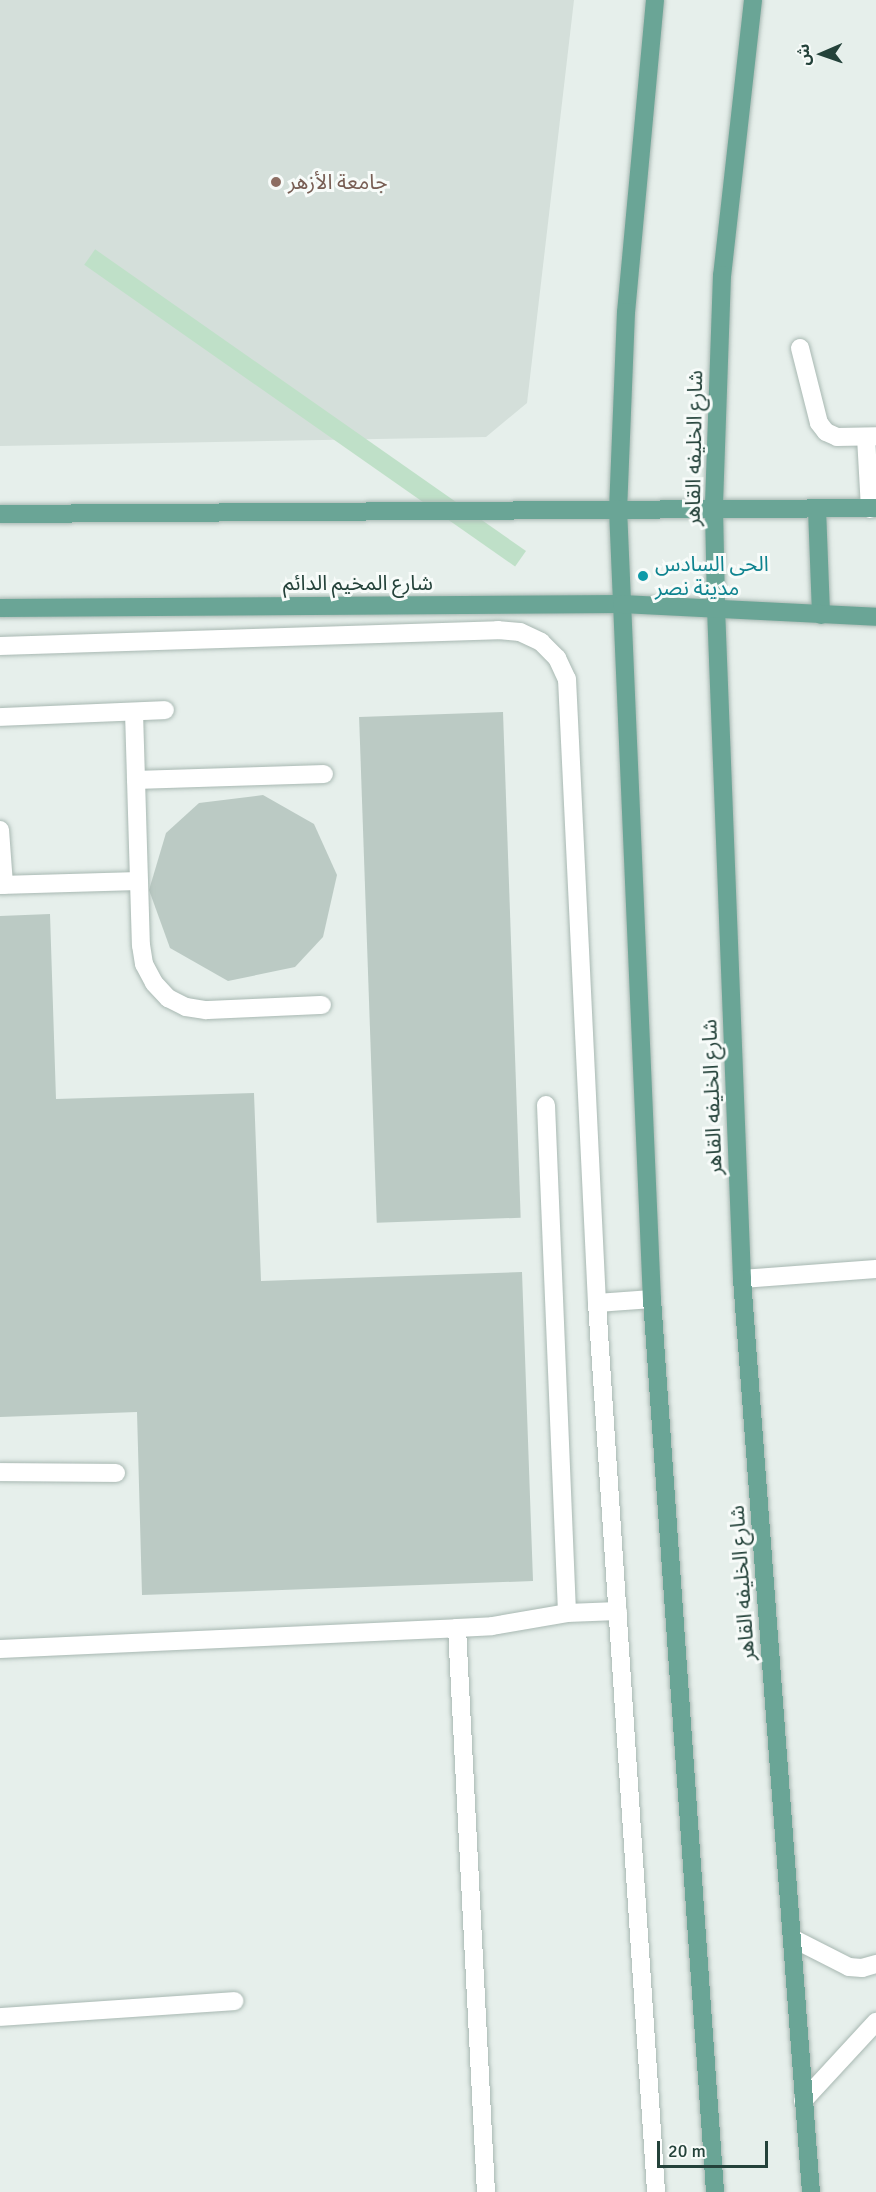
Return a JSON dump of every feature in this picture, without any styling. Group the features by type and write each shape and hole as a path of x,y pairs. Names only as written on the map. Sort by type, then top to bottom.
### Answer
{"main road":[{"path":"655,0 626,312 618,509 652,1299 715,2192"},
{"name":"شارع الخليفه القاهر","path":"753,0 722,275 714,509 716,608 742,1279 811,2192"},
{"path":"0,514 873,508"},
{"path":"817,509 821,615"},
{"name":"شارع المخيم الدائم","path":"0,608 622,604 876,617"}],"lane":[{"path":"800,348 819,423 826,432 837,437 871,436 873,508"},
{"path":"0,646 498,630 520,632 541,642 557,658 567,679 597,1303 656,2192"},
{"path":"0,717 165,710"},
{"path":"134,711 141,945 144,964 154,983 168,998 186,1007 206,1010 322,1005"},
{"path":"136,780 324,774"},
{"path":"0,830 2,885 139,881"},
{"path":"546,1105 567,1613"},
{"path":"742,1279 876,1269"},
{"path":"597,1303 652,1299"},
{"path":"0,1472 116,1473"},
{"path":"2,1644 457,1628 492,1626 567,1613 618,1611"},
{"path":"457,1628 486,2192"},
{"path":"792,1938 849,1967 862,1968 876,1964"},
{"path":"0,2017 234,2001"},
{"path":"803,2101 876,2022"}],"shaded area":[{"name":"جامعة الأزهر","path":"0,0 574,0 527,403 486,437 0,446"}],"green space":[{"path":"95,249 526,551 515,567 84,265"}],"building":[{"path":"503,712 521,1218 377,1223 359,717"},
{"path":"263,795 314,824 337,875 323,937 295,967 228,981 170,948 149,890 166,833 199,803"},
{"path":"50,914 56,1099 254,1093 261,1281 522,1272 533,1581 142,1595 137,1412 0,1417 0,916"}],"place":[{"name":"جامعة الأزهر","path":"276,182"},
{"name":"الحى السادس مدينة نصر","path":"643,576"}]}
